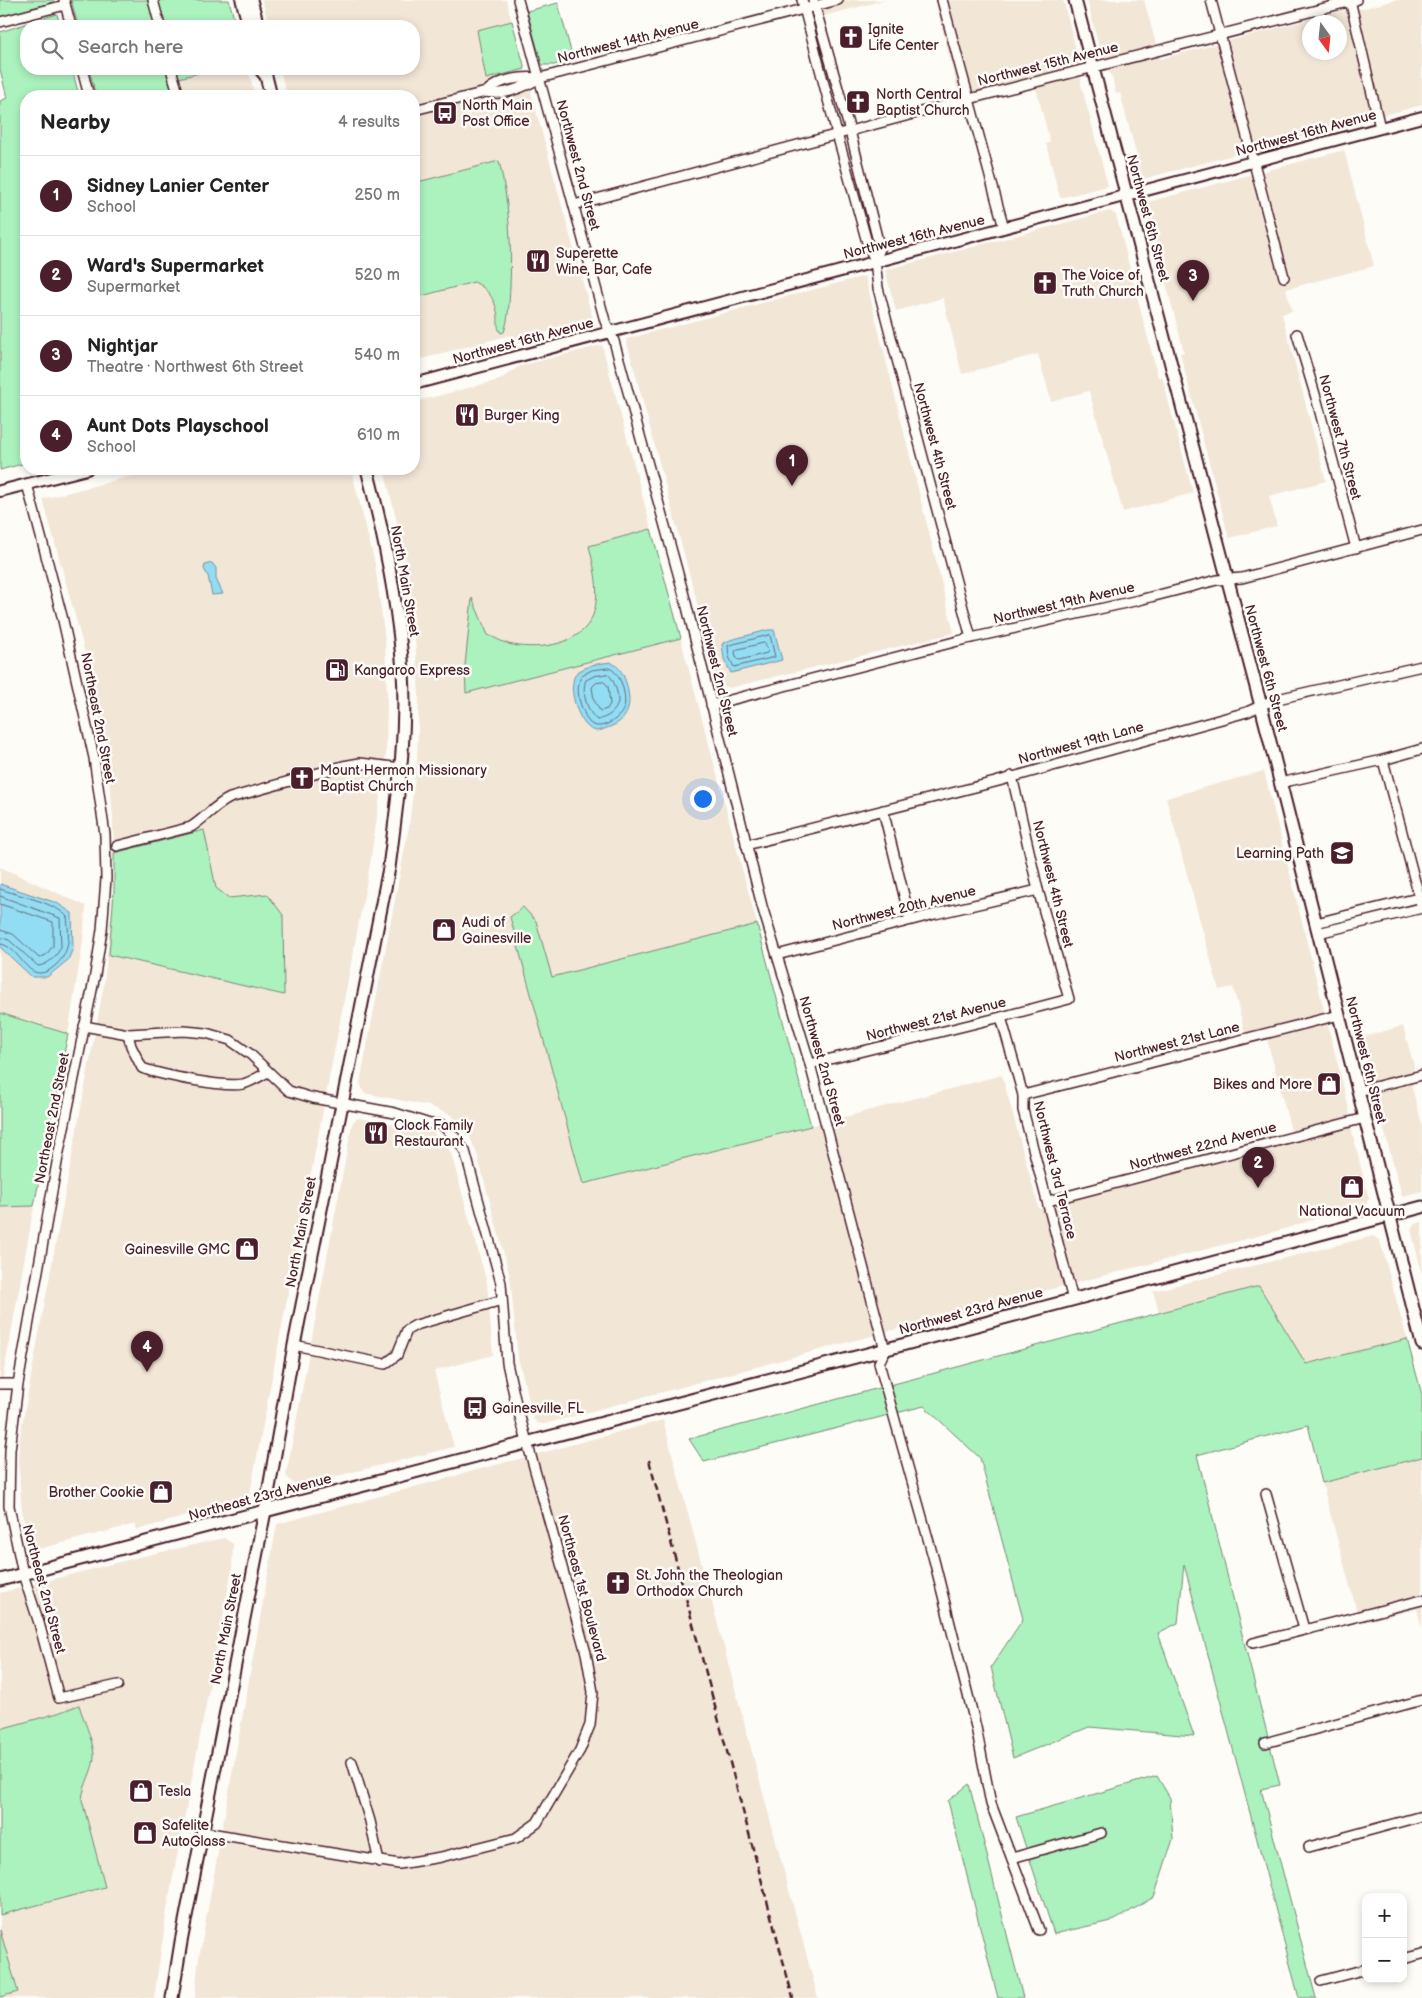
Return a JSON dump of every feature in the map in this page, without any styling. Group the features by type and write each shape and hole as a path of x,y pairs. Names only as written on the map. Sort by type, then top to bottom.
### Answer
{"main road":[{"path":"242,0 247,20"},
{"path":"251,0 256,20"},
{"name":"Northwest 6th Street","path":"1076,0 1261,706 1421,1337"},
{"path":"266,75 270,90"},
{"name":"North Main Street","path":"172,1998 233,1668 265,1511 294,1345 388,868 401,768 403,673 397,606 368,475"},
{"name":"Northwest 23rd Avenue","path":"527,1443 1422,1207"},
{"name":"Northeast 23rd Avenue","path":"0,1580 527,1443"}],"street":[{"path":"153,0 158,20"},
{"name":"Northwest 2nd Street","path":"518,0 605,321 614,341 668,538 746,845 810,1064 885,1350"},
{"name":"Northwest 14th Avenue","path":"420,108 486,92 494,94 528,85 540,78 803,5 838,0"},
{"path":"942,0 1004,228"},
{"path":"1211,0 1284,277"},
{"path":"1352,0 1380,128"},
{"name":"Northwest 15th Avenue","path":"574,204 1352,0"},
{"path":"0,22 64,2 69,20"},
{"name":"Northwest 4th Street","path":"814,3 850,131 880,249 875,260 875,276 971,638"},
{"name":"Northwest 4th Street","path":"803,5 868,246 875,260"},
{"path":"84,75 87,90"},
{"path":"173,75 177,90"},
{"name":"Northwest 16th Avenue","path":"420,382 875,260 1004,228 1422,117"},
{"name":"Northwest 7th Street","path":"1297,334 1318,401 1356,548"},
{"path":"0,491 63,475"},
{"name":"Northeast 2nd Street","path":"27,484 60,607 94,758 105,835 106,879 102,930 95,974 58,1157 18,1384 10,1450 9,1506 23,1574 39,1623 59,1698 118,1685"},
{"name":"Northwest 19th Avenue","path":"711,705 971,638 1227,578 1242,578 1422,530"},
{"name":"Northwest 19th Lane","path":"746,845 1012,776 1247,712 1273,700 1422,666"},
{"path":"1280,783 1383,760 1422,749"},
{"path":"1317,928 1422,908 1421,897 1383,760"},
{"path":"117,846 191,827 219,803 230,798 343,766 360,764 401,768"},
{"name":"Northwest 4th Street","path":"1012,776 1038,890 1069,999"},
{"path":"883,810 910,920"},
{"name":"Northwest 20th Avenue","path":"777,955 910,920 1038,890"},
{"path":"1317,928 1421,897"},
{"name":"Northwest 21st Avenue","path":"810,1064 1069,999"},
{"name":"Northwest 21st Lane","path":"1022,1095 1339,1015"},
{"name":"Northwest 3rd Terrace","path":"1001,1017 1022,1095 1023,1110 1073,1300"},
{"name":"Northeast 1st Boulevard","path":"84,1026 128,1034 184,1031 206,1033 230,1040 250,1054 289,1091 395,1113 430,1124 441,1124 460,1143 465,1151 501,1283 507,1363 527,1443 586,1653 593,1692 590,1725 580,1750 537,1823 516,1838 433,1859 398,1864 204,1832"},
{"path":"128,1034 131,1046 142,1068 159,1074 226,1085 243,1084 268,1072"},
{"path":"1358,1091 1422,1075"},
{"name":"Northwest 22nd Avenue","path":"1048,1202 1365,1118"},
{"path":"294,1345 385,1364 397,1356 407,1330 416,1325 502,1300"},
{"path":"885,1350 879,1363 937,1569 976,1727 991,1804 1039,1930"},
{"path":"0,1384 18,1384"},
{"path":"1266,1494 1304,1629"},
{"path":"1252,1643 1422,1600"},
{"path":"1264,1743 1422,1700"},
{"path":"352,1762 370,1820 379,1862"},
{"path":"1309,1847 1422,1816"},
{"path":"1012,1858 1100,1833"},
{"path":"1407,1958 1422,1954"},
{"path":"1321,1981 1362,1970"}],"shaded area":[{"path":"262,0 506,0 593,320 510,342 510,335 420,359 420,90 285,90 282,75 420,75 420,20 267,20"},
{"path":"820,0 885,0 824,16"},
{"path":"935,0 1063,0 1080,64 1081,84 1108,186 1060,198 1046,144 1050,142 1033,77 959,95"},
{"path":"1087,0 1144,0 1160,59 1302,21 1302,60 1347,60 1347,15 1326,15 1361,9 1395,0 1422,0 1422,105 1143,179 1120,93 1116,94 1112,77 1102,58"},
{"path":"91,75 250,75 253,90 94,90"},
{"path":"1344,150 1374,266 1286,289 1292,311 1282,314 1326,481 1269,496 1277,526 1229,538 1180,353 1184,352 1146,207 1148,202"},
{"path":"1110,211 1116,215 1158,377 1162,377 1193,493 1123,512 1089,391 1051,401 1038,354 962,374 943,298 896,311 885,270"},
{"path":"865,276 954,633 729,688 719,684 626,339"},
{"path":"602,345 811,1126 1002,1075 1039,1209 1294,1142 1267,1039 1245,1033 1233,987 1219,990 1166,798 1264,771 1349,1109 1352,1132 1369,1199 1365,1206 1281,1230 893,1330 544,1424 534,1420 518,1358 510,1277 477,1154 470,1137 451,1115 429,1106 364,1093 360,1083 409,826 417,759 419,696 413,610 405,555 385,475 420,475 420,400 499,380 520,366"},
{"path":"136,475 353,475 375,564 385,640 387,695 386,755 370,864 250,1493 244,1500 137,1530 135,1524 39,1549 32,1548 28,1543 22,1512 18,1457 20,1436 104,984 114,891 113,816 105,743 86,656 43,499"},
{"path":"0,867 86,906 83,941 68,1034 0,1013"},
{"path":"1403,1026 1414,1066 1412,1088 1422,1124 1422,1191 1402,1196 1359,1038"},
{"path":"360,1118 432,1132 444,1142 451,1153 487,1283 493,1355 434,1371 454,1447 296,1486 286,1476 352,1124 356,1119"},
{"path":"34,1206 18,1295 0,1393 0,1207"},
{"path":"1422,1222 1422,1274 1411,1229 1414,1224"},
{"path":"1373,1236 1380,1241 1407,1339 1306,1364 1259,1286 1159,1313 1153,1291"},
{"path":"663,1420 818,1998 195,1998 198,1964 277,1524"},
{"path":"1422,1457 1422,1628 1417,1609 1360,1623 1322,1483"},
{"path":"224,1538 233,1544 232,1569 168,1903 154,1998 0,1998 0,1593 135,1558"}],"green space":[{"path":"0,0 53,0 54,2 0,17"},
{"path":"71,0 148,0 153,20 76,20"},
{"path":"158,0 229,0 234,20 163,20"},
{"path":"558,3 573,59 554,65 542,65 527,11"},
{"path":"57,14 58,20 38,20"},
{"path":"512,21 525,69 486,79 477,30"},
{"path":"20,26 20,75 74,75 77,90 20,90 20,465 0,470 0,101 7,98 0,69 0,32"},
{"path":"91,75 168,75 172,90 94,90"},
{"path":"178,75 191,75 179,78"},
{"path":"499,161 507,208 511,255 508,316 504,332 501,333 498,328 497,312 491,296 484,288 474,282 420,296 420,181"},
{"path":"651,529 681,638 466,693 465,665 472,598 488,635 504,642 513,645 535,647 547,646 570,639 588,625 595,607 597,589 589,546"},
{"path":"204,830 216,888 229,898 267,894 283,915 284,995 109,955 114,891 114,853"},
{"path":"523,907 536,921 552,977 757,924 811,1126 583,1184 510,917"},
{"path":"0,1013 68,1034 34,1206 0,1207"},
{"path":"1259,1286 1306,1364 1407,1339 1422,1395 1422,1457 1322,1483 1308,1425 1197,1455 1280,1785 1261,1789 1316,1998 1299,1998 1184,1564 1178,1623 1158,1633 1194,1736 1089,1727 1013,1758 991,1667 1023,1619 980,1458 924,1406 704,1462 689,1439"},
{"path":"79,1705 94,1754 93,1765 84,1788 82,1800 105,1887 0,1915 0,1729 58,1713"},
{"path":"1157,1776 1170,1798 1173,1839 1154,1897 1115,1920 1054,1934 1016,1817"},
{"path":"969,1784 1023,1998 998,1998 948,1801"},
{"path":"0,1930 18,1992 0,1997"}],"water":[{"path":"212,563 216,568 216,579 223,594 212,595 208,576 204,569 205,565"},
{"path":"768,630 774,630 782,660 731,673 724,659 722,644"},
{"path":"610,662 619,668 627,686 629,700 627,712 614,725 595,731 588,727 580,717 573,695 573,680 577,672 591,665"},
{"path":"0,884 57,903 72,913 73,948 68,960 47,977 32,977 0,947"}],"railway":[{"path":"649,1460 793,1998"}],"place":[{"name":"Ignite Life Center","path":"851,37"},
{"name":"North Central Baptist Church","path":"858,102"},
{"name":"North Main Post Office","path":"445,113"},
{"name":"Superette Wine, Bar, Cafe","path":"538,261"},
{"name":"The Voice of Truth Church","path":"1045,283"},
{"name":"Nightjar","path":"1193,301"},
{"name":"Burger King","path":"467,415"},
{"name":"Sidney Lanier Center","path":"792,486"},
{"name":"Kangaroo Express","path":"337,670"},
{"name":"Mount Hermon Missionary Baptist Church","path":"302,778"},
{"name":"Learning Path","path":"1342,853"},
{"name":"Audi of Gainesville","path":"444,930"},
{"name":"Bikes and More","path":"1329,1084"},
{"name":"Clock Family Restaurant","path":"376,1133"},
{"name":"National Vacuum","path":"1352,1187"},
{"name":"Ward's Supermarket","path":"1258,1188"},
{"name":"Gainesville GMC","path":"247,1249"},
{"name":"Aunt Dots Playschool","path":"147,1372"},
{"name":"Gainesville, FL","path":"475,1408"},
{"name":"Brother Cookie","path":"161,1492"},
{"name":"St. John the Theologian Orthodox Church","path":"618,1583"},
{"name":"Tesla","path":"141,1791"},
{"name":"Safelite AutoGlass","path":"145,1833"}]}
